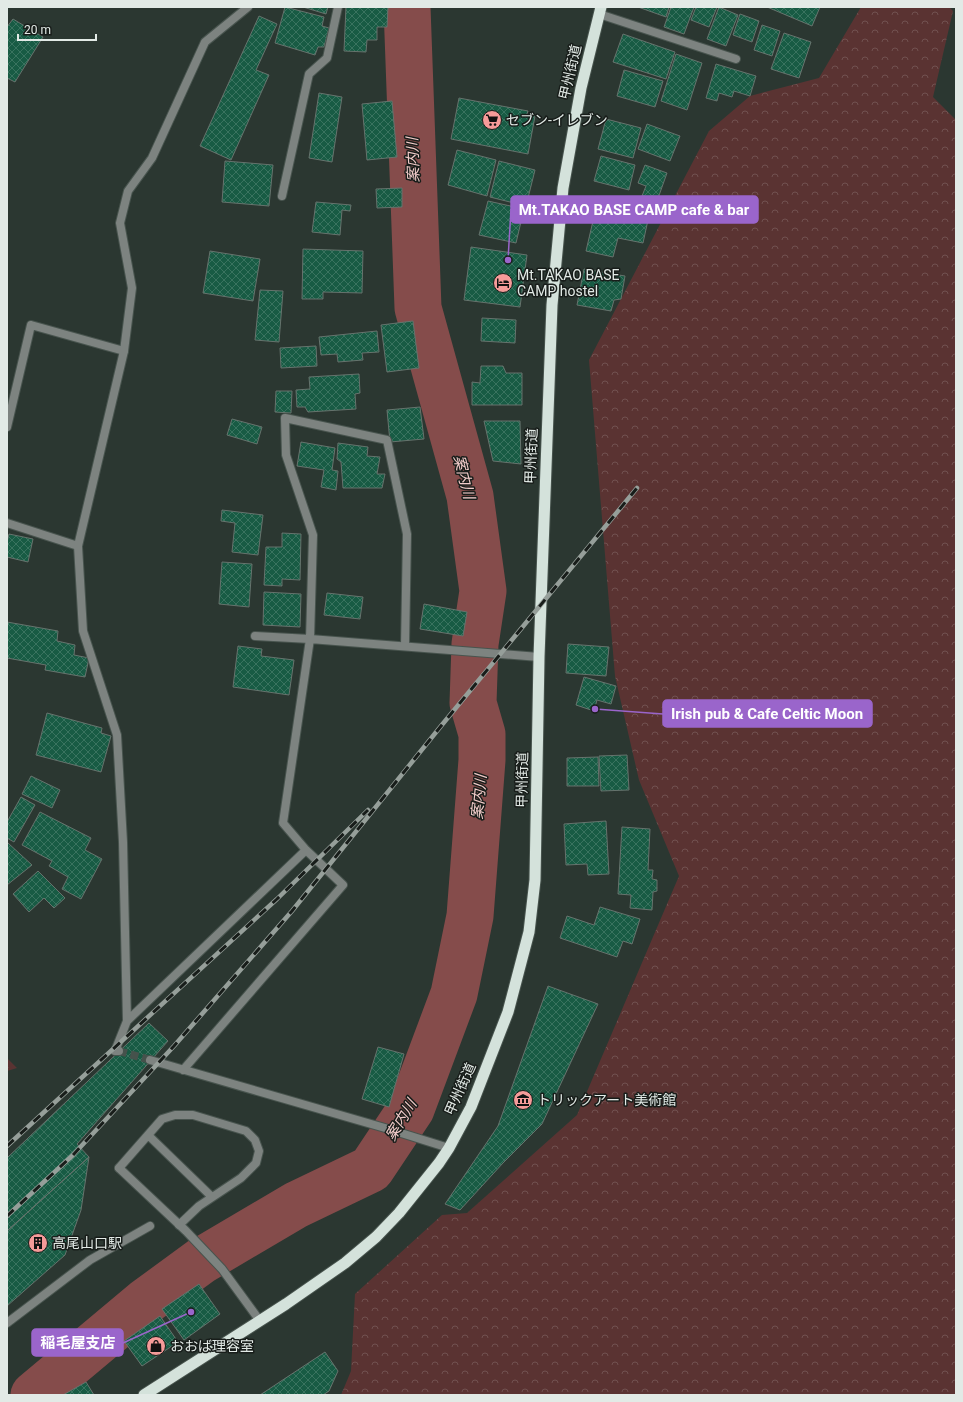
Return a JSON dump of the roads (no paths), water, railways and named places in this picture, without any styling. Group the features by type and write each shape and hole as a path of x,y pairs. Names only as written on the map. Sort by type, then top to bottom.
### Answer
{"highway":[{"name":"甲州街道","path":"144,1395 260,1321 345,1263 376,1237 399,1213 439,1163 449,1148 471,1107 508,1012 529,932 535,880 539,657 552,297 562,188 581,88 600,10"}],"street":[{"path":"119,1051 116,1050 127,1021 123,842 117,736 83,631 78,546 124,350 132,288 120,223 128,191 152,158 205,42 248,7"},
{"path":"282,196 309,74 327,58 338,7"},
{"path":"600,10 736,59"},
{"path":"7,427 30,325 124,350"},
{"path":"183,1070 342,885 306,850 283,823 310,639 313,535 286,455 285,418 387,440 407,534 405,646"},
{"path":"7,523 78,546"},
{"path":"255,636 539,657"},
{"path":"127,1021 306,850"},
{"path":"150,1060 449,1148"},
{"path":"179,1225 199,1206 240,1178 256,1163 259,1151 255,1140 246,1131 193,1115 175,1115 162,1119 120,1168 179,1225 186,1231 222,1269 260,1321"},
{"path":"148,1135 212,1197"},
{"path":"7,1323 90,1260 150,1226"}],"waterway":[{"name":"案内川","path":"34,1395 145,1302 201,1261 296,1205 371,1169 411,1109 454,994 470,916 482,760 482,734 473,703 475,644 483,591 470,496 418,308 407,7"}],"tunnel":[{"path":"119,1051 150,1060"}],"railway":[{"path":"7,1216 73,1155 174,1046 292,911 441,726 637,488"},
{"path":"7,1146 277,899 368,810"}],"place":[{"name":"セブン-イレブン","path":"492,120"},
{"name":"Mt.TAKAO BASE CAMP cafe & bar","path":"508,260"},
{"name":"Mt.TAKAO BASE CAMP hostel","path":"503,283"},
{"name":"Irish pub & Cafe Celtic Moon","path":"595,709"},
{"name":"トリックアート美術館","path":"523,1100"},
{"name":"高尾山口駅","path":"38,1243"},
{"name":"稲毛屋支店","path":"191,1312"},
{"name":"おおば理容室","path":"156,1346"}]}
